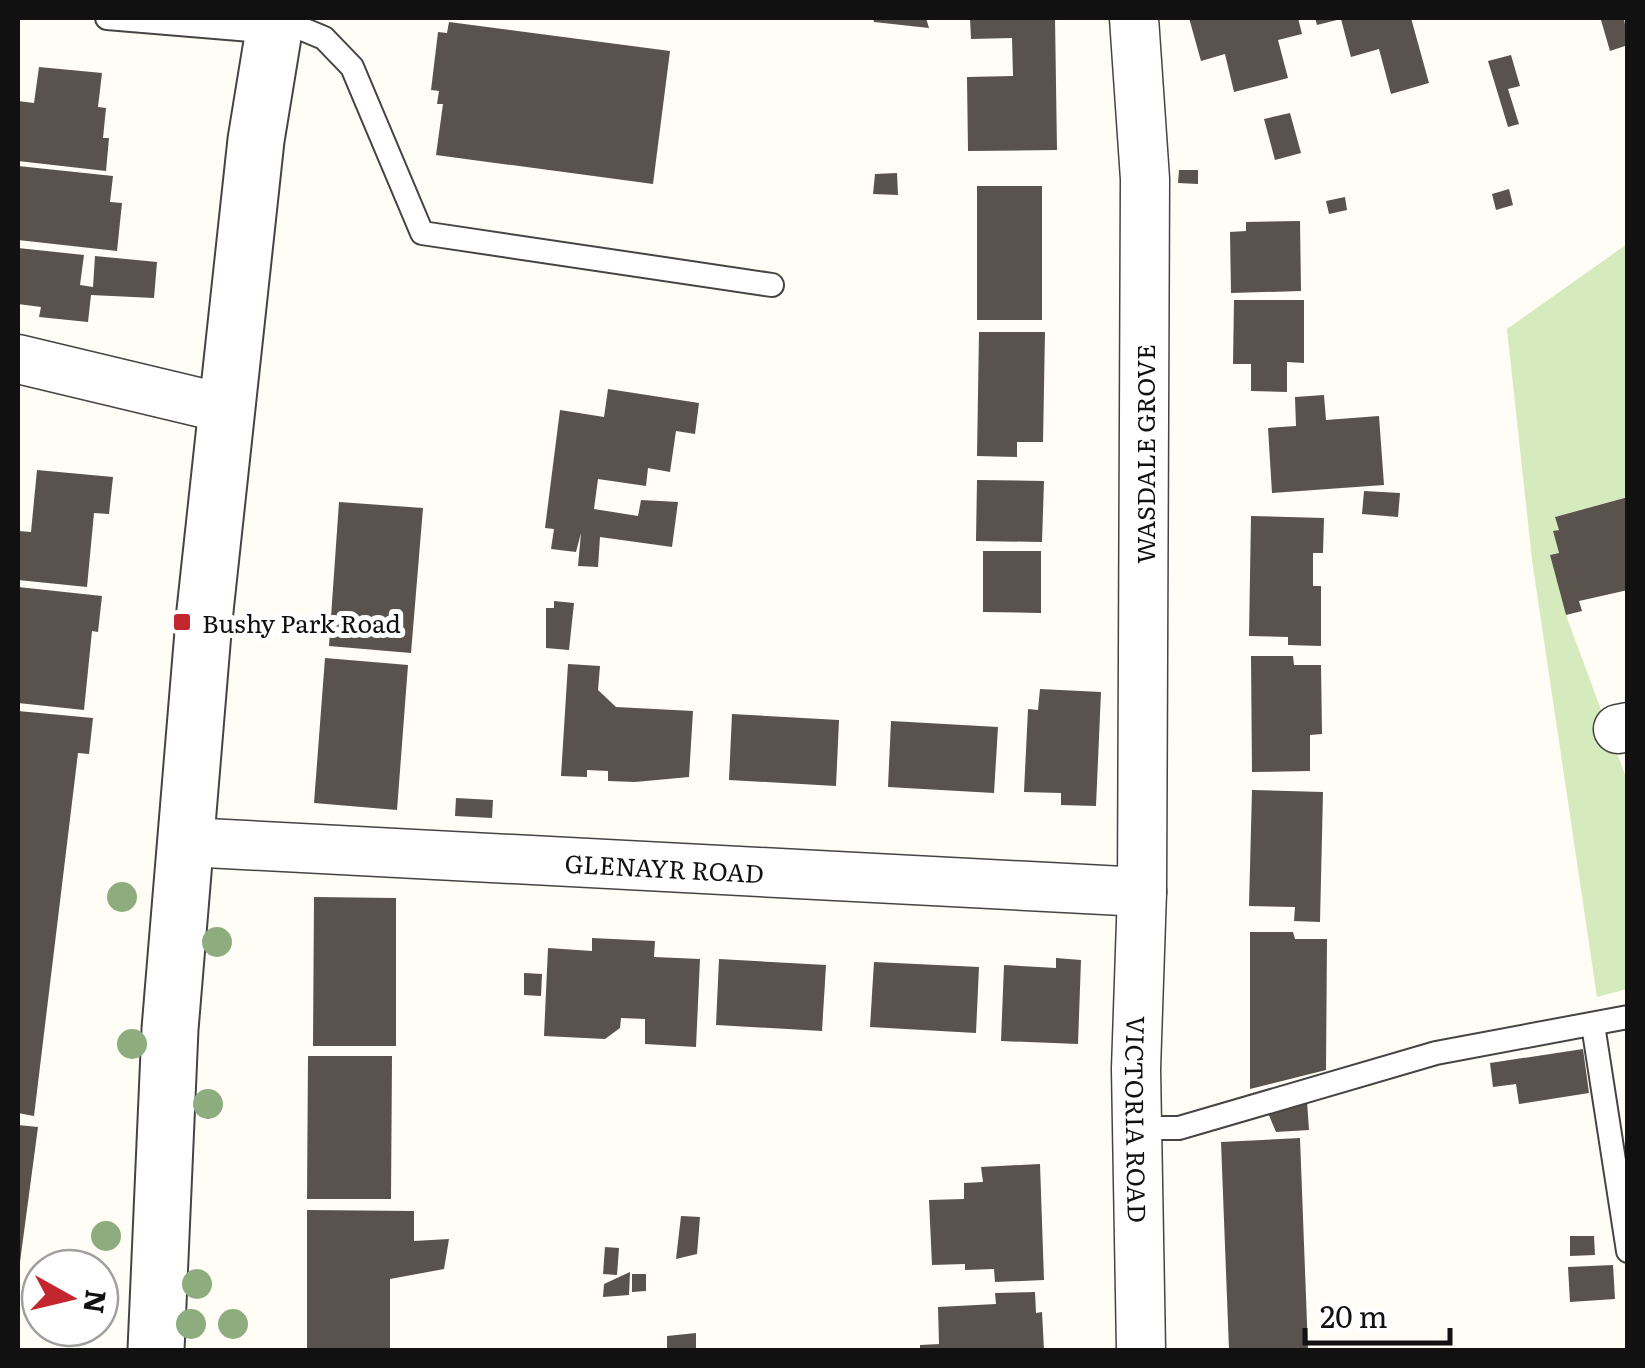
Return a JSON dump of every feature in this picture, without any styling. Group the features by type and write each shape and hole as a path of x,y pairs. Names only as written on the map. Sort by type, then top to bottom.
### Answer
{"street":[{"name":"WASDALE GROVE","path":"1134,18 1145,179 1142,892"},
{"path":"156,1350 170,1030 204,620 256,140 275,22"},
{"path":"18,358 227,410"},
{"name":"GLENAYR ROAD","path":"187,842 1142,892"},
{"name":"VICTORIA ROAD","path":"1141,1350 1137,1128 1142,892"}],"lane":[{"path":"107,18 275,22 324,38 352,67 422,233 772,285"},
{"path":"1137,1128 1179,1128 1436,1053 1628,1017"},
{"path":"1593,1025 1628,1251"}],"green space":[{"path":"1627,244 1627,497 1555,517 1559,530 1553,532 1559,553 1550,555 1566,615 1627,780 1627,989 1597,997 1532,560 1507,329"}],"building":[{"path":"873,18 926,18 929,28 874,22"},
{"path":"970,18 1055,18 1057,150 968,151 967,77 1013,76 1012,38 971,39"},
{"path":"1189,18 1298,18 1302,34 1278,40 1288,78 1234,92 1225,54 1201,61"},
{"path":"1315,18 1411,18 1429,83 1391,94 1379,49 1351,57 1341,19 1317,25"},
{"path":"1624,18 1628,45 1610,51 1601,20"},
{"path":"449,22 670,51 653,184 436,155 443,104 437,104 439,91 431,90 438,32 447,33"},
{"path":"1511,55 1520,86 1508,89 1519,124 1508,127 1488,61"},
{"path":"39,67 102,73 98,107 106,108 106,171 18,161 18,101 34,103"},
{"path":"1290,113 1301,153 1275,160 1264,119"},
{"path":"18,166 113,176 110,202 122,203 117,251 18,240"},
{"path":"1179,170 1198,170 1198,184 1178,183"},
{"path":"897,173 898,195 873,194 875,174"},
{"path":"977,186 1042,186 1042,320 977,320"},
{"path":"1509,189 1513,205 1496,210 1492,194"},
{"path":"1345,197 1347,210 1329,214 1326,201"},
{"path":"1300,221 1301,291 1231,293 1230,232 1246,231 1246,222"},
{"path":"18,248 84,255 80,285 93,287 95,256 157,262 154,298 91,295 88,322 39,317 41,307 18,304"},
{"path":"1234,300 1304,300 1304,363 1287,362 1287,392 1251,391 1251,364 1233,364"},
{"path":"979,332 1045,332 1043,442 1017,442 1017,457 977,456"},
{"path":"608,389 699,403 695,434 676,431 670,472 648,468 646,486 598,479 594,509 638,516 641,500 678,502 672,547 600,537 598,567 578,566 581,533 576,552 551,549 554,529 545,528 560,410 604,417"},
{"path":"1324,395 1326,420 1379,416 1384,485 1272,493 1268,428 1296,426 1295,397"},
{"path":"37,470 113,477 109,514 94,513 87,587 18,580 18,531 31,532"},
{"path":"977,480 1044,481 1042,542 976,541"},
{"path":"1364,491 1400,493 1398,517 1362,514"},
{"path":"1628,497 1628,590 1579,601 1582,611 1566,615 1550,555 1559,553 1553,531 1559,530 1555,517"},
{"path":"339,502 423,508 411,653 329,646"},
{"path":"1251,516 1324,518 1323,553 1313,553 1313,586 1321,586 1321,646 1288,645 1288,637 1249,636"},
{"path":"983,551 1041,551 1041,613 983,612"},
{"path":"18,587 102,596 98,632 92,631 84,710 18,703"},
{"path":"554,601 574,603 569,650 546,648 546,608 554,608"},
{"path":"1251,656 1293,656 1294,665 1321,665 1322,734 1310,735 1310,771 1252,772"},
{"path":"325,658 408,665 397,810 314,803"},
{"path":"568,664 600,666 598,690 616,707 693,711 689,777 608,781 608,771 587,770 587,777 561,776"},
{"path":"1040,689 1101,692 1096,806 1061,805 1061,793 1024,792 1028,709 1038,710"},
{"path":"18,711 93,718 89,754 78,753 34,1116 18,1113"},
{"path":"732,714 839,720 836,786 729,780"},
{"path":"891,721 998,727 994,793 888,787"},
{"path":"1252,790 1323,792 1320,922 1294,921 1295,907 1249,906"},
{"path":"456,798 493,800 492,818 455,816"},
{"path":"314,897 396,898 396,1046 313,1046"},
{"path":"1250,932 1293,932 1295,939 1327,939 1326,1070 1250,1089"},
{"path":"592,938 655,941 654,957 700,959 696,1047 645,1044 645,1019 621,1018 620,1028 605,1039 544,1036 548,948 592,951"},
{"path":"1056,958 1081,960 1078,1044 1001,1041 1004,965 1056,968"},
{"path":"719,959 826,965 822,1031 716,1025"},
{"path":"874,962 979,967 976,1033 870,1027"},
{"path":"524,973 542,974 541,996 524,995"},
{"path":"1583,1049 1589,1093 1519,1104 1516,1084 1493,1087 1490,1063"},
{"path":"308,1056 392,1056 391,1199 307,1199"},
{"path":"1307,1101 1309,1130 1276,1132 1268,1113"},
{"path":"18,1125 38,1127 18,1262"},
{"path":"1300,1138 1308,1350 1229,1350 1221,1142"},
{"path":"1040,1164 1044,1280 995,1282 994,1269 965,1270 965,1264 932,1265 929,1200 964,1199 964,1183 983,1182 981,1167"},
{"path":"307,1210 414,1211 414,1241 449,1239 444,1269 390,1279 390,1350 307,1350"},
{"path":"681,1216 700,1217 697,1254 676,1259"},
{"path":"1570,1236 1594,1236 1595,1255 1570,1256"},
{"path":"605,1247 619,1248 617,1275 603,1274"},
{"path":"1613,1265 1615,1299 1570,1302 1568,1267"},
{"path":"630,1272 629,1295 603,1297 604,1284"},
{"path":"632,1274 646,1274 646,1291 632,1292"},
{"path":"1035,1292 1036,1313 1042,1312 1044,1350 920,1350 920,1345 939,1344 938,1307 996,1304 995,1293"},
{"path":"696,1333 696,1348 667,1350 667,1336"}],"place":[{"name":"Bushy Park Road","path":"182,622"}]}
